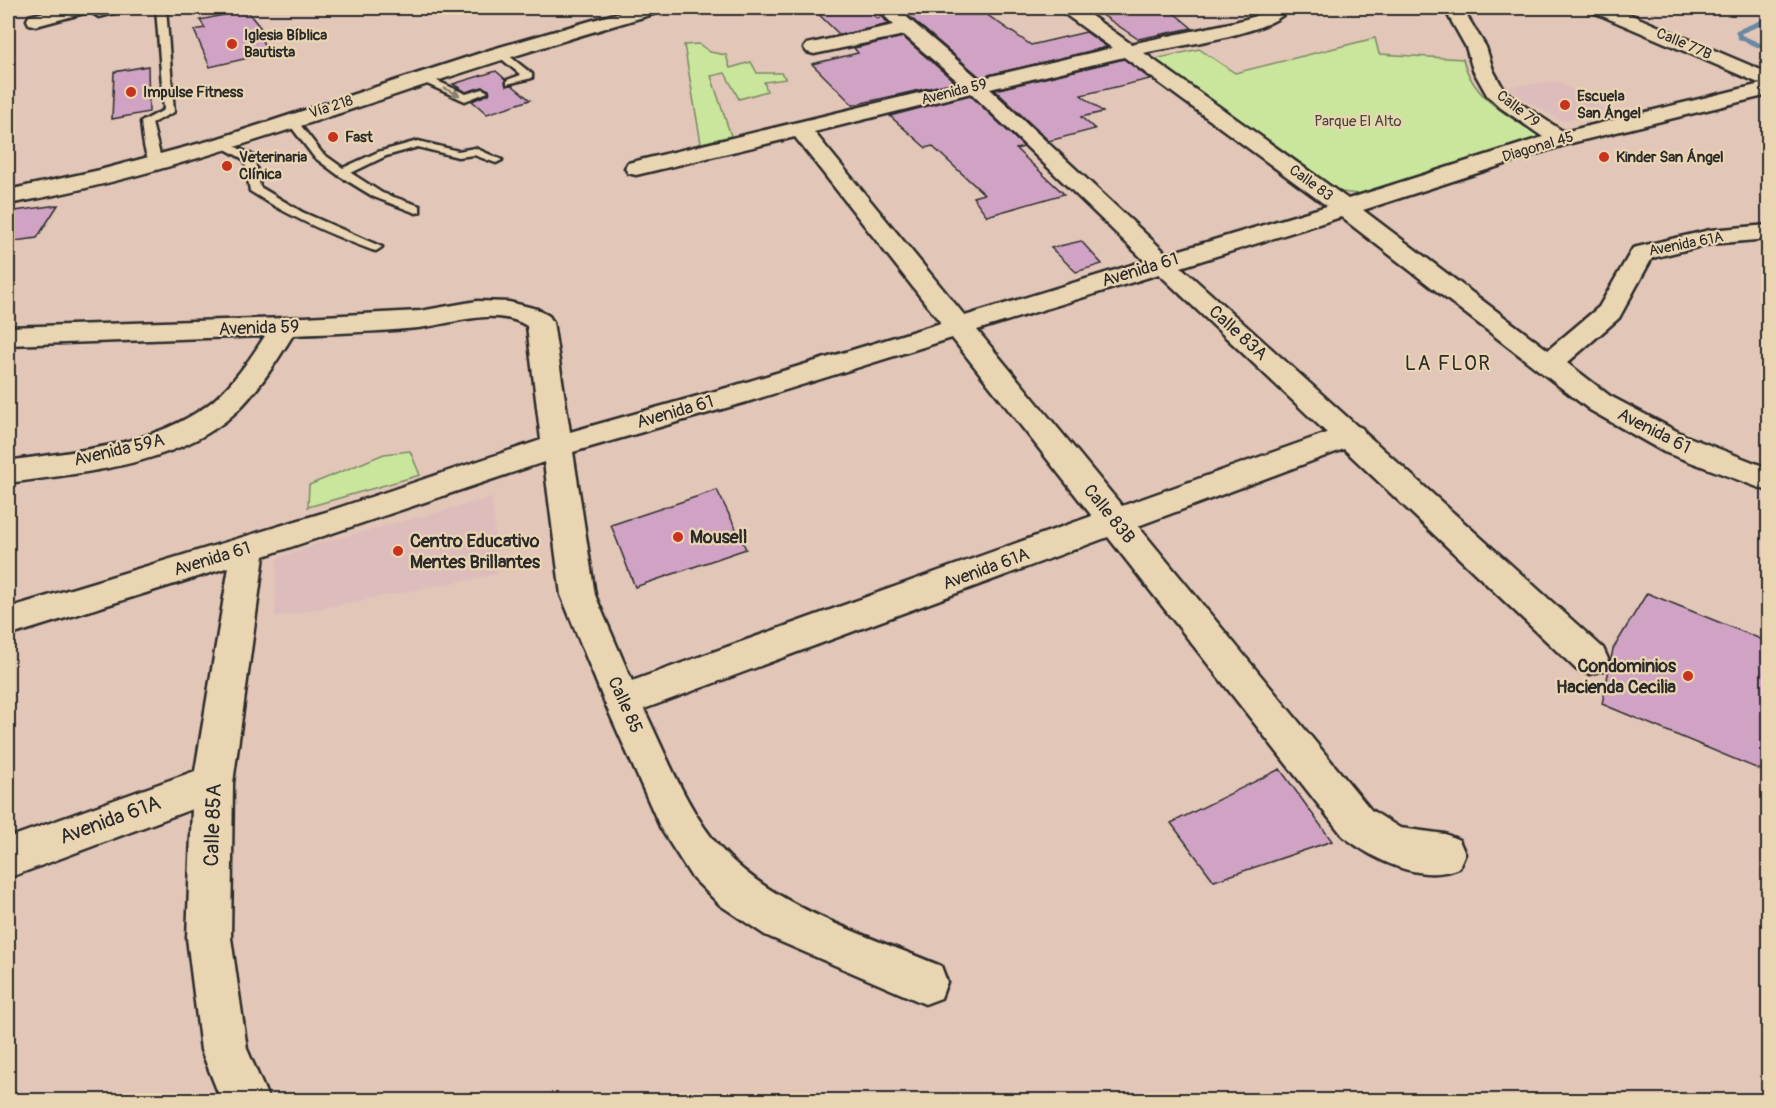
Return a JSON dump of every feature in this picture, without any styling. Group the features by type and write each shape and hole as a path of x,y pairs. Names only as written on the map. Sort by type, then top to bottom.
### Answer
{"street":[{"path":"36,20 81,8"},
{"name":"Vía 218","path":"8,197 156,163 224,144 291,120 500,53 653,8"},
{"name":"Calle 83A","path":"885,8 976,87 1162,263 1351,435 1590,659"},
{"name":"Calle 83","path":"1069,8 1345,208 1550,363"},
{"name":"Calle 79","path":"1453,8 1476,47 1483,70 1494,91 1508,104 1560,139"},
{"name":"Calle 77B","path":"1600,8 1768,80"},
{"name":"Avenida 59","path":"636,168 1130,50 1247,25 1277,12"},
{"path":"814,48 908,27"},
{"name":"Diagonal 45","path":"1345,208 1560,139 1768,89"},
{"name":"Calle 83B","path":"801,130 1358,823 1382,842 1415,852 1445,854"},
{"name":"Avenida 61","path":"8,622 333,522 558,446 740,394 1345,208"},
{"name":"Avenida 61A","path":"1550,363 1610,312 1642,253 1710,237 1768,232"},
{"name":"Avenida 59","path":"8,336 285,327 420,319 477,309 509,309"},
{"name":"Calle 85","path":"509,309 528,315 540,322 578,595 622,701 675,816 706,862 735,890 780,920 925,982"},
{"name":"Avenida 59A","path":"8,472 122,453 164,443 198,425 223,408 252,376 285,327"},
{"name":"Avenida 61","path":"1550,363 1600,403 1675,444 1768,480"},
{"name":"Avenida 61A","path":"622,701 1351,435"},
{"name":"Calle 85A","path":"245,1101 224,1050 209,938 213,783 249,547"},
{"name":"Avenida 61A","path":"8,858 213,783"}],"lane":[{"path":"99,14 129,8"},
{"path":"156,163 146,122 169,112 161,8"},
{"path":"500,53 528,76 511,82"},
{"path":"422,78 465,98 483,92"},
{"path":"291,120 318,155 342,173 378,195 416,209"},
{"path":"224,144 250,158 254,189 280,207 328,229 376,247"},
{"path":"342,173 382,154 418,144 458,154 475,151 496,160"}],"shaded area":[{"name":"Escuela San Ángel","path":"1558,81 1605,110 1563,121 1523,99 1509,87"},
{"name":"Centro Educativo Mentes Brillantes","path":"492,498 498,574 275,617 277,559 320,543"}],"green space":[{"name":"Parque El Alto","path":"1375,38 1379,54 1463,59 1475,86 1494,106 1543,137 1358,194 1334,191 1155,59 1199,49 1235,73"},
{"path":"699,44 710,52 726,55 730,68 751,62 757,73 781,73 786,79 764,82 767,91 739,99 725,73 711,76 731,136 701,143 684,45"},
{"path":"410,451 420,475 308,507 309,485 384,454"}],"building":[{"path":"812,8 864,8 877,18 882,17 889,24 840,35"},
{"path":"924,8 977,8 1031,45 1086,32 1107,47 980,77 904,12"},
{"path":"1092,8 1145,8 1151,11 1168,8 1192,28 1138,39"},
{"name":"Iglesia Bíblica Bautista","path":"246,10 264,32 258,34 269,53 210,67 194,30 205,28 200,20"},
{"path":"903,37 955,82 853,105 812,64 858,53 854,48"},
{"path":"1124,59 1150,79 1081,95 1103,112 1081,117 1095,129 1049,141 995,90"},
{"name":"Impulse Fitness","path":"148,66 149,112 112,119 114,72"},
{"path":"496,71 505,79 506,86 512,85 530,100 487,114 472,101 489,94 489,90 482,87 466,92 453,84"},
{"path":"970,95 1024,147 1016,149 1064,194 987,216 973,197 984,194 932,146 926,148 890,116"},
{"path":"58,205 37,238 8,242 8,212"},
{"path":"1081,241 1102,264 1076,272 1051,248"},
{"name":"Mousell","path":"717,490 746,549 635,587 611,525"},
{"name":"Condominios Hacienda Cecilia","path":"1647,593 1768,642 1768,773 1602,704 1613,649"},
{"path":"1280,769 1332,841 1214,881 1171,823"}],"waterway":[{"path":"1768,20 1738,32 1740,37 1768,49"}],"place":[{"name":"Iglesia Bíblica Bautista","path":"232,44"},
{"name":"Impulse Fitness","path":"131,92"},
{"name":"Escuela San Ángel","path":"1565,105"},
{"name":"Fast","path":"333,137"},
{"name":"Kinder San Ángel","path":"1604,157"},
{"name":"Veterinaria Clínica","path":"227,166"},
{"name":"Mousell","path":"678,537"},
{"name":"Centro Educativo Mentes Brillantes","path":"398,551"},
{"name":"Condominios Hacienda Cecilia","path":"1688,676"}],"district":[{"name":"LA FLOR","path":"1448,363"}]}
